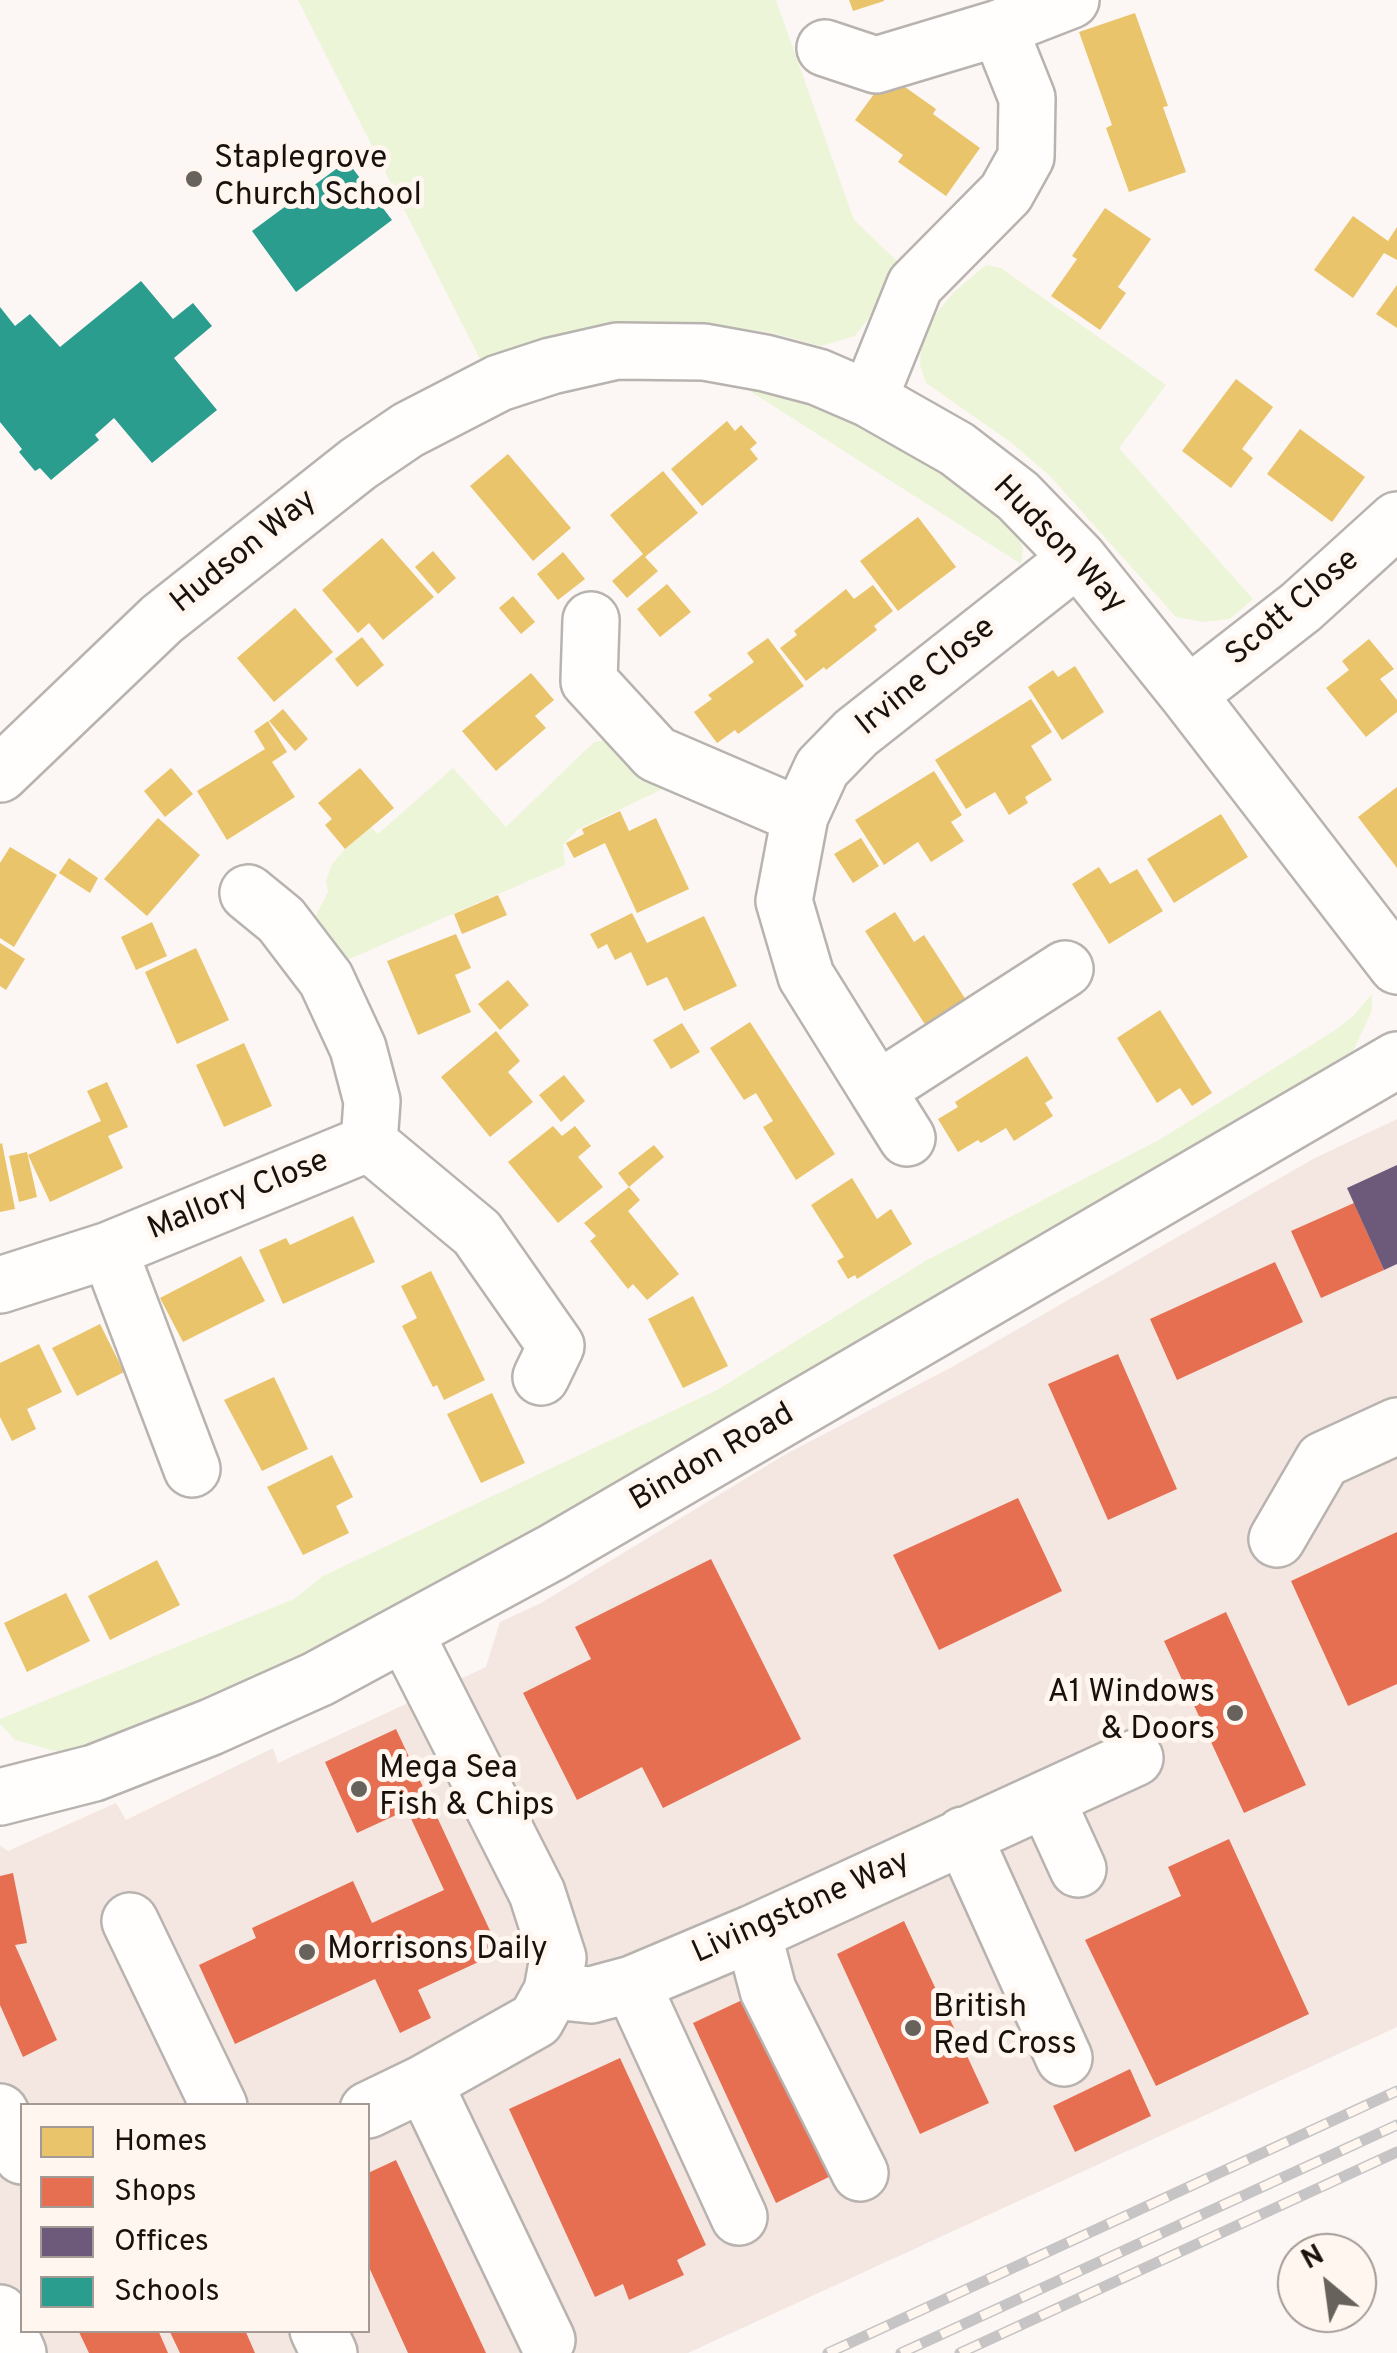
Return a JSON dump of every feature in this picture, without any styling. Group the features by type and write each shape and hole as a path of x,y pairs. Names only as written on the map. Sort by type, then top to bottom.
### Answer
{"street":[{"path":"824,48 876,66 998,28 1070,0"},
{"path":"869,399 915,285 1006,193 1026,156 1027,98 998,28"},
{"name":"Hudson Way","path":"0,774 88,686 228,564 408,430 499,383 617,352 704,352 765,362 818,377 869,399 957,449 1003,484 1078,558 1397,966"},
{"name":"Scott Close","path":"1188,695 1301,606 1397,520"},
{"name":"Irvine Close","path":"908,1138 806,976 784,902 800,816 822,768 856,733 1078,558"},
{"path":"591,620 589,681 656,754 800,816"},
{"name":"Mallory Close","path":"280,900 326,980 358,1048 372,1101 369,1143"},
{"path":"877,1090 1064,969"},
{"name":"Bindon Road","path":"0,1798 94,1773 212,1727 318,1679 553,1552 1397,1060"},
{"name":"Mallory Close","path":"0,1284 109,1250 369,1143"},
{"name":"Mallory Close","path":"369,1143 477,1233 562,1355"},
{"name":"Mallory Close","path":"109,1250 192,1470"},
{"path":"1278,1539 1323,1460 1397,1426"},
{"path":"370,2109 536,2020 552,1991 558,1958 537,1893 405,1633"},
{"name":"Livingstone Way","path":"552,1991 590,1994 632,1984 1136,1758"},
{"path":"1046,1799 1078,1869"},
{"path":"963,1836 1064,2058"},
{"path":"130,1921 218,2103"},
{"path":"753,1933 768,1990 860,2174"},
{"path":"632,1984 738,2217"},
{"path":"424,2083 546,2340"},
{"path":"0,2112 20,2152"},
{"path":"0,2313 18,2353"}],"shaded area":[{"path":"1397,1119 1397,2027 688,2353 0,2353 0,1845 8,1851 116,1803 126,1820 273,1748 278,1763 486,1667 500,1622 541,1603 786,1454 952,1367 1313,1159"}],"green space":[{"path":"298,0 776,0 854,220 898,262 855,336 821,346 772,333 717,325 650,326 596,329 480,359"},
{"path":"986,265 1001,268 1166,385 1119,448 1253,599 1230,619 1204,622 1176,617 1051,477 1012,443 926,383 920,365 921,346 937,312"},
{"path":"742,386 822,402 961,477 1018,533 1023,549 1021,564"},
{"path":"607,740 673,784 577,830 563,845 565,865 338,964 312,923 328,892 326,881 332,864 371,827 378,834 453,768 506,827 594,742"},
{"path":"1372,994 1372,1010 1351,1056 365,1633 93,1750 55,1751 15,1740 0,1724 0,1719 294,1599 323,1576 717,1390 927,1260 1159,1140 1337,1029"}],"building: Homes":[{"path":"849,0 884,0 884,1 853,11"},
{"path":"1135,13 1168,106 1163,107 1186,172 1129,192 1106,128 1112,125 1079,32"},
{"path":"888,75 936,109 933,114 980,148 946,196 898,162 903,155 855,120"},
{"path":"1105,208 1151,239 1118,287 1126,293 1100,330 1051,296 1077,259 1072,256"},
{"path":"1353,216 1388,241 1397,227 1397,260 1384,253 1353,298 1314,270"},
{"path":"1397,285 1397,328 1376,314"},
{"path":"1236,379 1273,407 1242,449 1253,458 1231,488 1182,451"},
{"path":"727,421 735,431 741,425 757,443 750,449 758,459 702,506 671,469"},
{"path":"1300,429 1365,477 1332,522 1267,474"},
{"path":"508,454 571,528 533,561 470,486"},
{"path":"663,471 698,513 645,557 658,571 627,598 612,581 643,554 610,515"},
{"path":"918,517 956,567 898,611 860,561"},
{"path":"382,538 434,597 383,640 369,623 358,633 322,590"},
{"path":"433,551 456,578 438,594 415,567"},
{"path":"563,552 585,579 558,600 537,574"},
{"path":"667,584 691,612 660,637 637,609"},
{"path":"873,585 893,611 874,626 877,630 806,681 780,648 797,635 794,631 846,589 854,599"},
{"path":"513,596 535,622 521,634 499,608"},
{"path":"295,608 333,652 274,702 237,658"},
{"path":"362,637 384,665 357,687 335,659"},
{"path":"768,638 804,686 738,734 735,730 717,743 694,712 712,699 708,695 754,662 747,653"},
{"path":"1369,639 1394,669 1380,679 1397,700 1397,712 1366,737 1326,688 1349,670 1342,661"},
{"path":"1075,666 1104,712 1062,740 1028,687 1053,670 1058,677"},
{"path":"531,673 554,700 535,716 546,728 496,771 462,731"},
{"path":"1031,699 1052,732 1031,746 1052,780 1025,797 1028,803 1009,815 995,792 966,809 935,760"},
{"path":"283,709 308,739 295,751 269,721"},
{"path":"268,721 287,752 272,762 295,797 227,840 197,791 265,749 254,731"},
{"path":"171,768 193,794 165,817 144,791"},
{"path":"360,768 394,808 345,849 325,825 332,819 318,803"},
{"path":"934,771 962,815 951,822 964,841 931,862 918,842 884,865 855,820"},
{"path":"1397,787 1397,868 1358,817"},
{"path":"620,811 629,831 656,818 689,889 637,913 605,843 574,858 566,843 584,834 582,829"},
{"path":"1221,814 1248,857 1174,903 1147,859"},
{"path":"158,818 200,855 147,916 104,879"},
{"path":"861,838 879,866 853,883 834,854"},
{"path":"10,847 57,875 14,947 0,938 0,863"},
{"path":"69,858 98,878 90,893 59,873"},
{"path":"1099,867 1110,884 1137,869 1163,911 1109,944 1072,884"},
{"path":"498,895 507,915 462,934 454,914"},
{"path":"895,912 914,942 924,935 966,1000 926,1026 865,931"},
{"path":"632,913 647,943 704,916 737,986 684,1011 667,977 647,986 631,952 615,960 607,944 598,949 590,934"},
{"path":"152,922 167,956 136,970 121,937"},
{"path":"456,934 471,968 455,975 471,1012 418,1035 387,961"},
{"path":"0,943 25,959 6,990 0,986"},
{"path":"196,948 229,1020 177,1044 145,972"},
{"path":"508,980 529,1005 500,1030 478,1004"},
{"path":"1160,1010 1212,1093 1192,1106 1180,1088 1157,1103 1117,1038"},
{"path":"750,1022 835,1154 796,1180 763,1127 773,1121 756,1093 744,1100 710,1048"},
{"path":"682,1023 700,1052 671,1069 653,1040"},
{"path":"496,1031 520,1061 508,1072 533,1102 490,1137 441,1077"},
{"path":"244,1043 272,1106 224,1127 196,1065"},
{"path":"1027,1056 1053,1098 1045,1103 1053,1116 1014,1141 1006,1128 958,1152 938,1119 958,1107 955,1102"},
{"path":"564,1075 585,1101 561,1122 539,1095"},
{"path":"107,1082 128,1127 108,1136 123,1168 50,1202 28,1155 101,1121 87,1091"},
{"path":"553,1126 562,1136 575,1126 591,1146 578,1157 603,1187 558,1223 508,1162"},
{"path":"0,1144 15,1209 0,1212"},
{"path":"654,1145 664,1157 629,1187 618,1173"},
{"path":"27,1152 37,1197 19,1202 9,1156"},
{"path":"852,1178 877,1219 891,1209 912,1244 857,1279 855,1275 848,1279 837,1261 844,1257 811,1205"},
{"path":"629,1187 640,1200 628,1211 679,1274 647,1300 633,1284 628,1289 590,1241 596,1236 584,1223"},
{"path":"353,1216 375,1262 283,1304 259,1250 286,1238 290,1245"},
{"path":"241,1256 265,1301 183,1342 160,1298"},
{"path":"431,1271 485,1380 444,1400 437,1385 433,1387 402,1326 417,1318 401,1286"},
{"path":"693,1296 728,1366 683,1388 648,1319"},
{"path":"100,1324 124,1372 77,1396 52,1348"},
{"path":"39,1344 62,1392 27,1409 36,1429 12,1441 0,1417 0,1363"},
{"path":"274,1377 308,1449 262,1471 224,1400"},
{"path":"492,1393 525,1463 481,1483 447,1414"},
{"path":"332,1455 353,1497 336,1506 349,1533 303,1555 267,1487"},
{"path":"157,1560 180,1605 110,1640 88,1596"},
{"path":"66,1593 90,1641 27,1672 4,1623"}],"building: Shops":[{"path":"1354,1203 1384,1270 1321,1298 1291,1231"},
{"path":"1275,1262 1303,1322 1177,1380 1150,1319"},
{"path":"1118,1354 1177,1489 1108,1520 1048,1384"},
{"path":"1018,1498 1062,1591 939,1650 893,1555"},
{"path":"1397,1532 1397,1684 1348,1706 1291,1581"},
{"path":"711,1559 801,1739 663,1808 642,1767 577,1800 523,1693 591,1659 575,1627"},
{"name":"A1 Windows & Doors","path":"1226,1612 1306,1785 1244,1813 1164,1641"},
{"path":"396,1729 500,1952 418,1990 431,2018 400,2033 375,1979 235,2044 199,1965 256,1938 252,1928 353,1881 372,1923 444,1890 407,1810 357,1833 325,1762"},
{"path":"1229,1839 1309,2014 1156,2086 1085,1940 1181,1896 1168,1867"},
{"path":"13,1873 27,1943 15,1945 57,2040 23,2057 0,2005 0,1876"},
{"name":"British Red Cross","path":"904,1921 989,2103 920,2134 837,1954"},
{"path":"755,1994 837,2173 776,2203 693,2023"},
{"path":"620,2058 706,2245 677,2260 684,2275 629,2300 623,2284 595,2297 509,2109"},
{"path":"1130,2069 1151,2116 1075,2152 1053,2106"},
{"path":"396,2160 486,2353 408,2353 370,2269 370,2172"},
{"path":"79,2333 159,2333 168,2353 89,2353"},
{"path":"170,2333 246,2333 255,2353 180,2353"}],"building: Offices":[{"path":"1397,1165 1397,1264 1384,1270 1347,1188"}],"building: Schools":[{"path":"347,161 392,220 296,292 252,231"},
{"path":"141,281 173,319 193,303 212,326 174,358 217,410 152,463 114,418 95,435 99,440 51,480 40,468 35,471 0,422 0,307 15,326 30,314 60,347"}],"railway":[{"path":"828,2353 1397,2091"},
{"path":"901,2353 1397,2125"},
{"path":"960,2353 1397,2152"}],"place":[{"name":"Staplegrove Church School","path":"194,179"},
{"name":"A1 Windows & Doors","path":"1235,1713"},
{"name":"Mega Sea Fish & Chips","path":"359,1789"},
{"name":"Morrisons Daily","path":"307,1952"},
{"name":"British Red Cross","path":"913,2028"}]}
